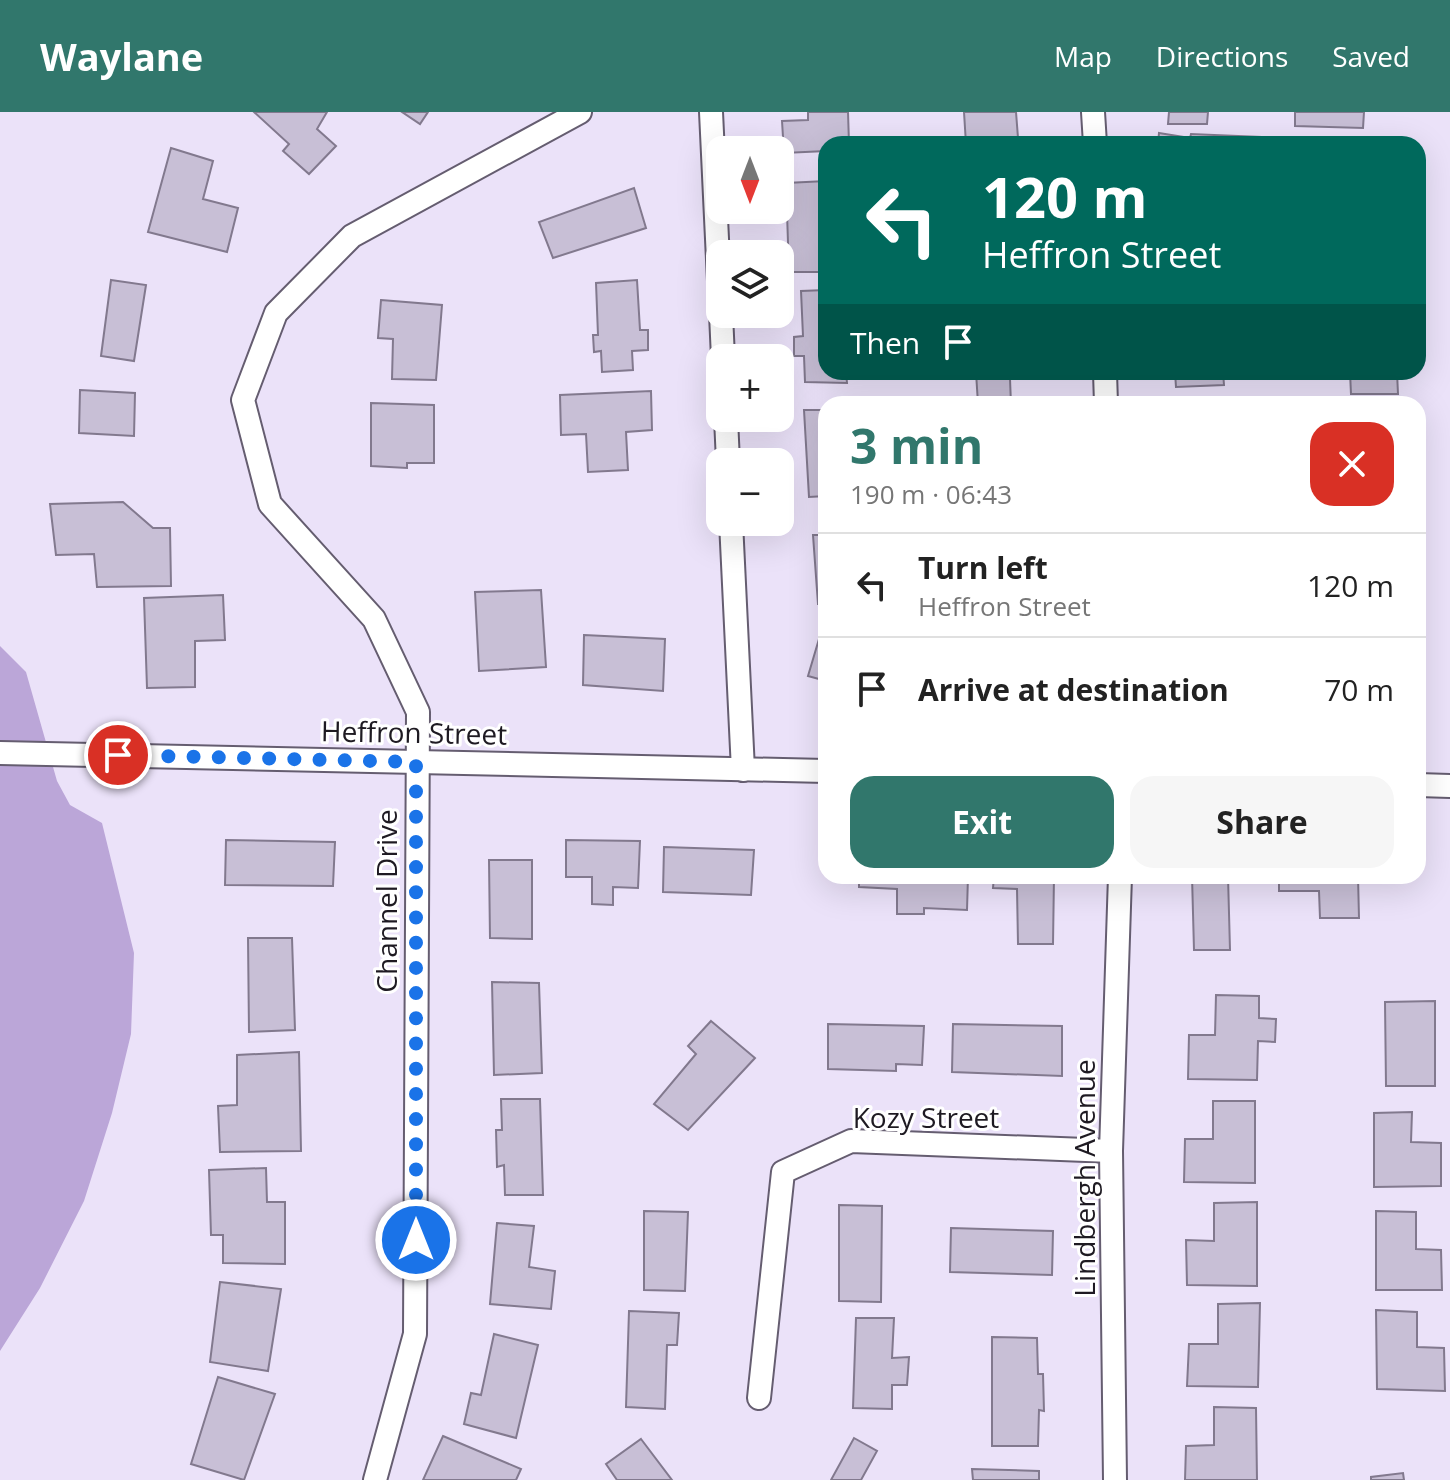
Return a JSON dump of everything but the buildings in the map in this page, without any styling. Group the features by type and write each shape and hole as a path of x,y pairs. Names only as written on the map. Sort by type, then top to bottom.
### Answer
{"street":[{"name":"Channel Drive","path":"375,1480 415,1334 418,712 374,619 270,504 243,400 276,313 352,236 580,112"},
{"path":"711,112 717,240"},
{"path":"1093,112 1094,136"},
{"path":"732,536 743,770"},
{"name":"Heffron Street","path":"0,753 818,771"},
{"path":"1426,785 1450,786"},
{"name":"Lindbergh Avenue","path":"1115,1480 1111,1151 1120,884"},
{"name":"Kozy Street","path":"759,1398 783,1172 851,1141 1111,1151"}],"shaded area":[{"path":"0,646 26,672 57,781 70,805 102,823 134,953 131,1034 112,1113 84,1201 40,1288 0,1351"}],"route":[{"path":"118,755 416,762 416,1240"}]}
